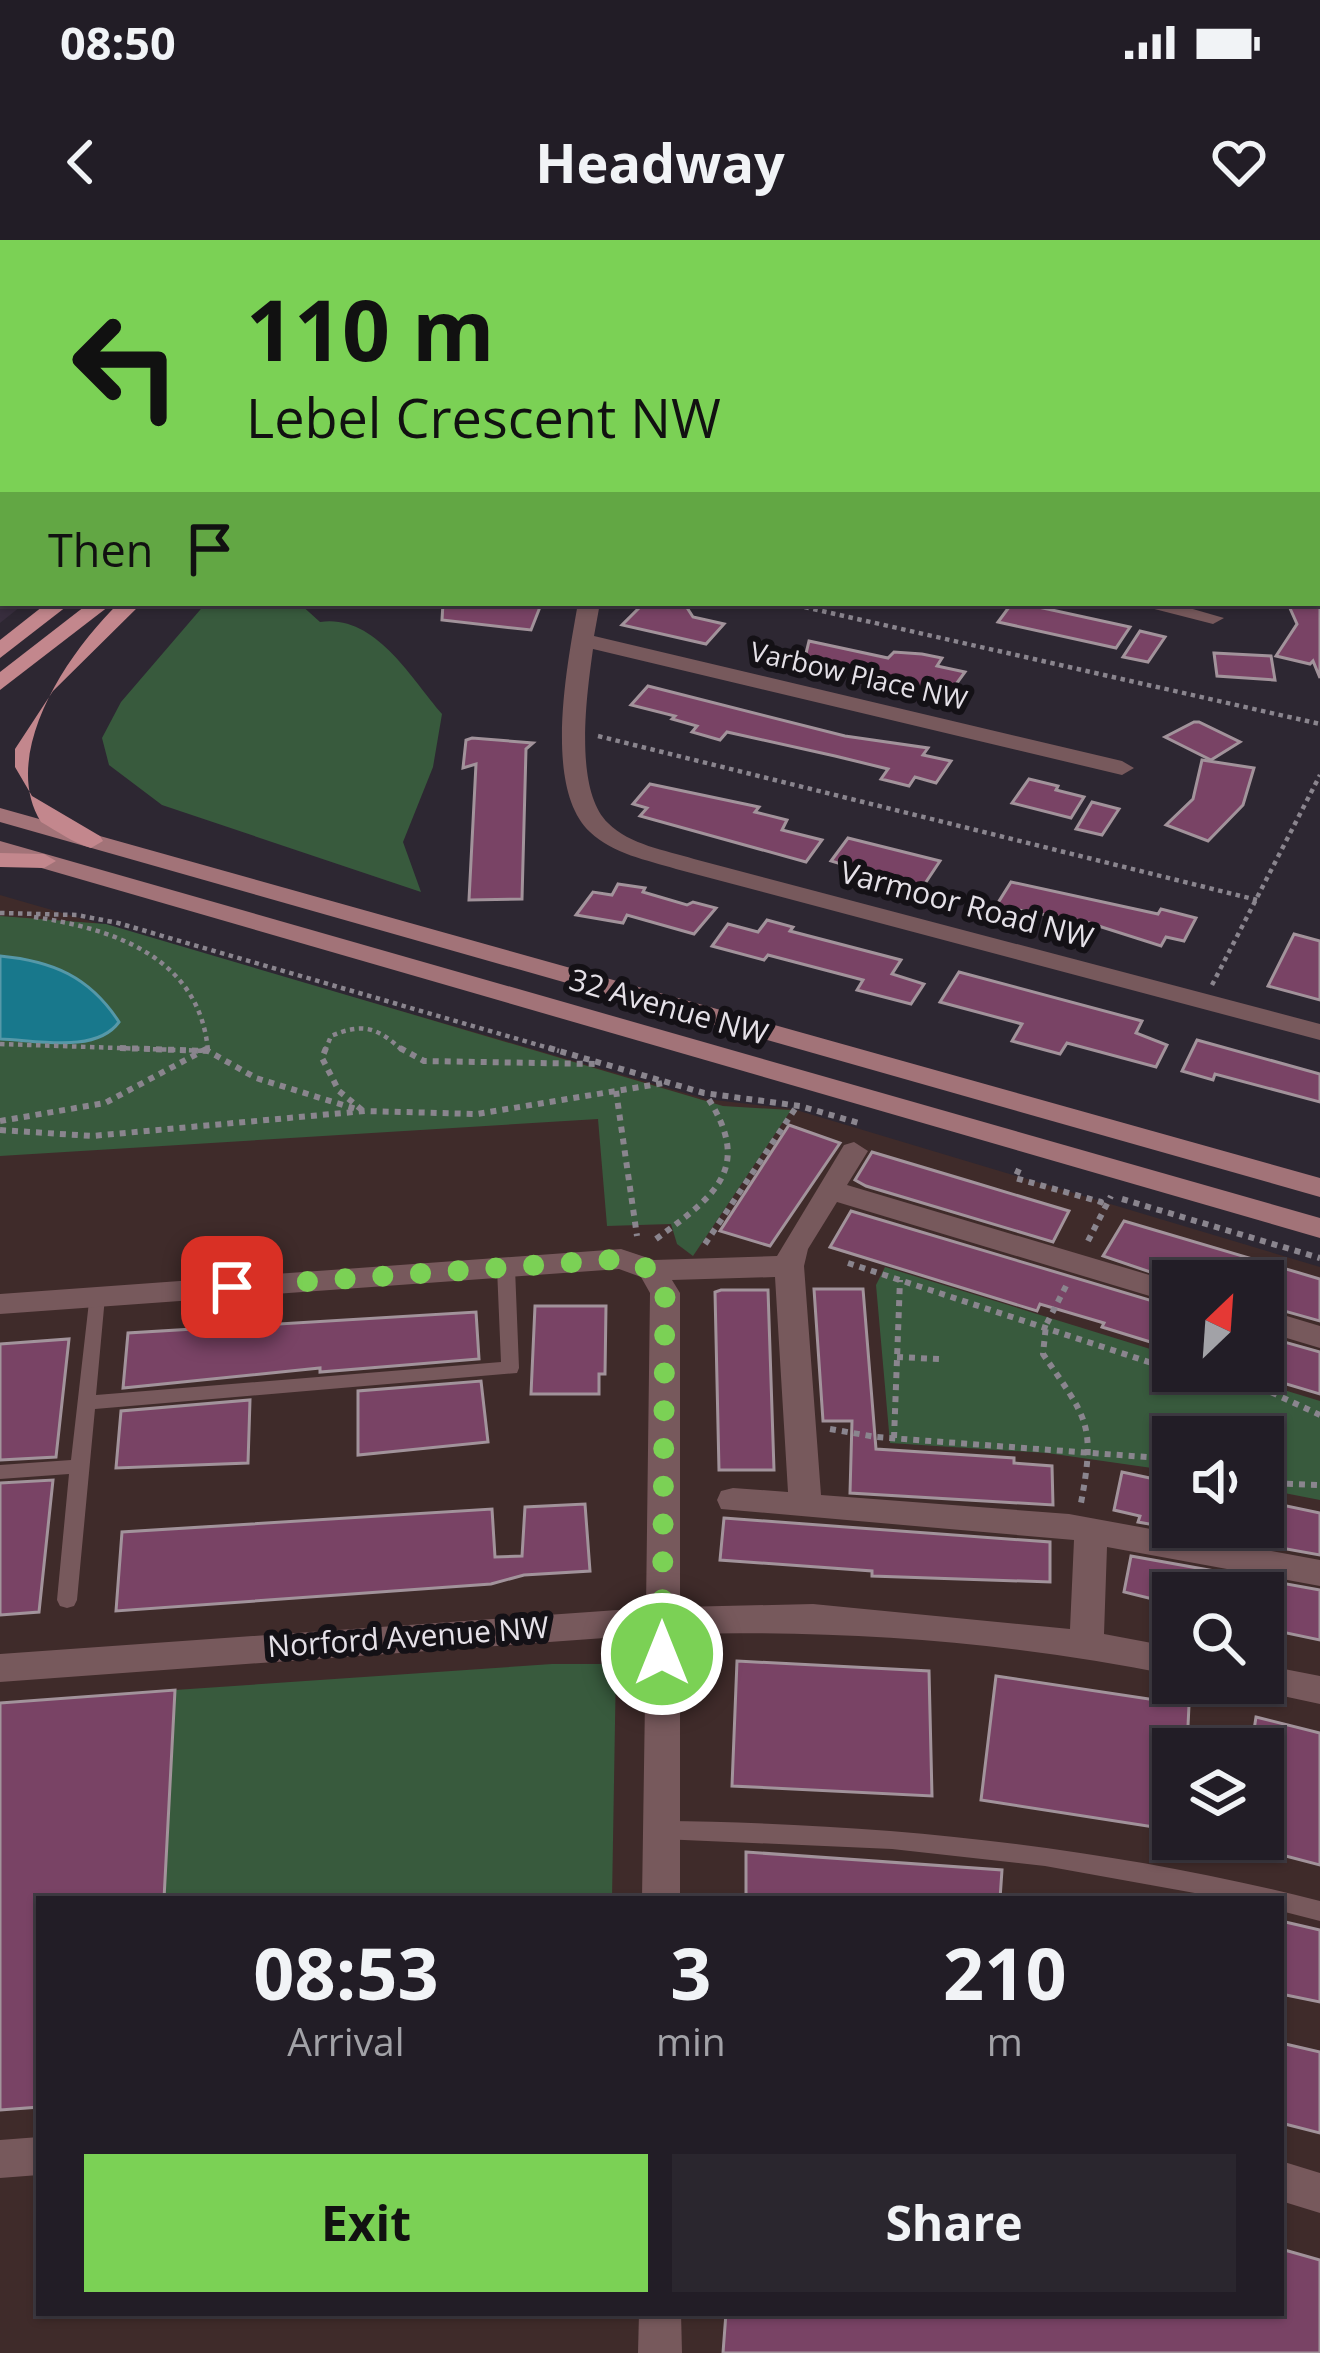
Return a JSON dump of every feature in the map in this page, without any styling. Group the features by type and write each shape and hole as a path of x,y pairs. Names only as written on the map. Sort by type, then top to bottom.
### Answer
{"main road":[{"path":"0,631 30,606"},
{"path":"0,652 56,606"},
{"path":"0,683 98,606"},
{"path":"91,841 22,801 3,767 3,749 45,687 128,606"},
{"name":"32 Avenue NW","path":"0,814 1320,1188"},
{"name":"32 Avenue NW","path":"0,848 1320,1228"},
{"path":"0,860 44,861"}],"street":[{"path":"582,640 589,606"},
{"path":"1156,606 1213,618"},
{"name":"Varbow Place NW","path":"582,640 1122,769"},
{"name":"Varmoor Road NW","path":"582,640 576,728 578,793 600,830 623,844 1320,1032"},
{"path":"805,1504 788,1266 860,1138"},
{"path":"830,1190 1152,1287"},
{"path":"654,1254 665,1293 661,1896"},
{"path":"0,1304 654,1254 788,1266"},
{"path":"1284,1326 1320,1337"},
{"path":"734,1500 1085,1521 1320,1573"},
{"path":"1085,1521 1087,1644"},
{"name":"Norford Avenue NW","path":"0,1668 662,1620 813,1617 1087,1644 1152,1657"},
{"path":"1284,1683 1320,1690"},
{"path":"0,2159 36,2156"},
{"path":"1284,2182 1320,2193"},
{"path":"660,2316 660,2353"}],"lane":[{"path":"86,1403 510,1368 506,1268"},
{"path":"67,1600 96,1298"},
{"path":"0,1472 80,1466"},
{"path":"662,1830 950,1844 1043,1854 1257,1896"},
{"path":"1284,1902 1320,1910"}],"path":[{"path":"800,606 1320,724"},
{"path":"598,736 1257,900"},
{"path":"1203,1001 1320,775"},
{"path":"2,912 93,928 154,958 197,1004 209,1031 208,1052"},
{"path":"2,912 77,915 118,923 704,1093 797,1106 860,1138"},
{"path":"365,1112 338,1091 322,1058 331,1036 349,1028 385,1032 408,1057 424,1061 604,1064"},
{"path":"0,1044 208,1052 256,1078 365,1112"},
{"path":"0,1126 105,1102 208,1052"},
{"path":"0,1126 92,1136 365,1112 477,1114 667,1082"},
{"path":"616,1091 638,1236"},
{"path":"654,1254 707,1200 730,1167 731,1133 704,1093"},
{"path":"698,1253 797,1106"},
{"path":"998,1163 1320,1258"},
{"path":"1019,1169 1015,1178 1100,1202 1099,1207"},
{"path":"1081,1256 1111,1196"},
{"path":"848,1263 1152,1362"},
{"path":"1073,1272 1046,1325 1043,1354 1082,1406 1091,1451 1085,1521"},
{"path":"894,1438 900,1280"},
{"path":"897,1357 939,1359"},
{"path":"1271,1392 1320,1415"},
{"path":"801,1428 1152,1457"},
{"path":"1284,1485 1320,1488"}],"shaded area":[{"path":"0,606 21,606 0,623"},
{"path":"0,895 706,1099 793,1109 1320,1267 1320,2353 0,2353"}],"green space":[{"path":"203,606 302,606 320,622 340,622 374,638 442,714 433,767 403,842 421,892 162,805 109,765 102,738 121,702"},
{"path":"0,916 106,924 723,1106 791,1110 693,1256 677,1244 671,1224 607,1226 598,1119 0,1156"},
{"path":"885,1267 1152,1350 1152,1392 1284,1390 1320,1401 1320,1500 1284,1493 1284,1416 1152,1416 1152,1468 1047,1453 890,1443 876,1285"},
{"path":"552,1664 616,1664 612,1896 164,1896 175,1690"}],"water":[{"path":"0,956 37,962 68,974 96,993 119,1022 109,1032 81,1042 0,1039"}],"building":[{"path":"443,606 540,607 531,630 442,620"},
{"path":"641,606 686,606 693,617 724,624 706,644 622,625"},
{"path":"1010,606 1034,606 1130,627 1116,648 998,622"},
{"path":"1289,606 1320,606 1320,678 1313,661 1276,656 1297,624"},
{"path":"1140,631 1165,637 1148,662 1123,657"},
{"path":"809,641 888,658 894,652 922,654 942,658 937,666 965,672 946,698 915,694 890,688 894,683 804,662"},
{"path":"1214,653 1271,656 1275,680 1217,676"},
{"path":"648,686 845,736 928,748 923,755 951,761 936,783 915,777 909,786 881,779 888,769 835,756 727,732 720,740 692,732 697,726 672,719 675,716 631,705"},
{"path":"1194,722 1240,742 1211,760 1165,737"},
{"path":"466,740 533,743 526,749 522,899 469,900 476,764 463,768"},
{"path":"1202,760 1254,768 1243,805 1208,841 1166,825 1193,799"},
{"path":"1029,779 1084,797 1071,818 1012,803"},
{"path":"650,784 759,807 755,812 787,820 782,830 822,840 806,862 640,816 647,808 633,804"},
{"path":"1092,802 1119,809 1102,835 1076,829"},
{"path":"848,838 940,861 922,888 831,861"},
{"path":"1011,882 1196,918 1184,941 1166,937 1161,946 1086,922 996,906"},
{"path":"618,884 645,888 643,892 687,905 693,902 716,908 694,934 627,915 623,923 576,915 593,892 612,895"},
{"path":"767,920 793,927 790,931 901,960 892,974 924,984 911,1004 857,990 863,980 712,946 728,924 758,932"},
{"path":"1294,934 1320,941 1320,1000 1268,986"},
{"path":"959,972 1142,1021 1136,1033 1167,1045 1156,1067 1067,1043 1060,1054 1012,1041 1022,1024 940,1002"},
{"path":"1197,1040 1320,1074 1320,1102 1215,1074 1213,1080 1182,1071"},
{"path":"789,1125 840,1143 770,1246 720,1231"},
{"path":"872,1152 1069,1211 1053,1242 866,1186 855,1180"},
{"path":"851,1211 1152,1301 1152,1342 1040,1304 1037,1311 830,1247"},
{"path":"1124,1221 1256,1260 1152,1260 1152,1273 1103,1256"},
{"path":"1284,1268 1320,1279 1320,1321 1284,1311"},
{"path":"814,1289 863,1289 876,1449 1014,1458 1014,1463 1052,1466 1053,1505 850,1493 852,1421 823,1421"},
{"path":"768,1290 774,1470 719,1470 715,1292"},
{"path":"535,1306 606,1306 605,1374 599,1374 599,1394 531,1394"},
{"path":"476,1312 479,1359 320,1372 320,1368 123,1388 128,1333"},
{"path":"69,1339 56,1457 0,1460 0,1344"},
{"path":"1284,1342 1320,1352 1320,1394 1284,1383"},
{"path":"481,1381 488,1442 358,1455 358,1391"},
{"path":"250,1400 248,1463 116,1468 121,1411"},
{"path":"1122,1472 1152,1478 1152,1525 1138,1522 1140,1516 1114,1510"},
{"path":"53,1480 39,1612 0,1615 0,1483"},
{"path":"585,1504 590,1571 524,1575 491,1584 116,1611 122,1532 492,1509 495,1557 522,1556 525,1507"},
{"path":"1284,1505 1320,1513 1320,1555 1281,1548"},
{"path":"724,1518 1050,1542 1050,1582 872,1576 872,1571 720,1560"},
{"path":"1131,1556 1220,1572 1152,1572 1152,1599 1124,1592"},
{"path":"1284,1584 1320,1590 1320,1640 1284,1632"},
{"path":"737,1661 929,1671 932,1796 732,1786"},
{"path":"996,1676 1152,1699 1152,1704 1189,1705 1188,1728 1152,1728 1152,1827 981,1800"},
{"path":"175,1690 164,1896 36,1896 36,2107 0,2110 0,1703"},
{"path":"1256,1717 1320,1733 1320,1865 1284,1856 1284,1728 1254,1728"},
{"path":"746,1852 1002,1870 1000,1896 746,1896"},
{"path":"1284,1922 1320,1930 1320,2002 1284,1995"},
{"path":"1284,2044 1320,2052 1320,2133 1284,2124"},
{"path":"1284,2250 1320,2260 1320,2353 723,2353 726,2316 1284,2316"}],"route":[{"path":"232,1287 621,1259 652,1270 665,1293 662,1654"}]}
